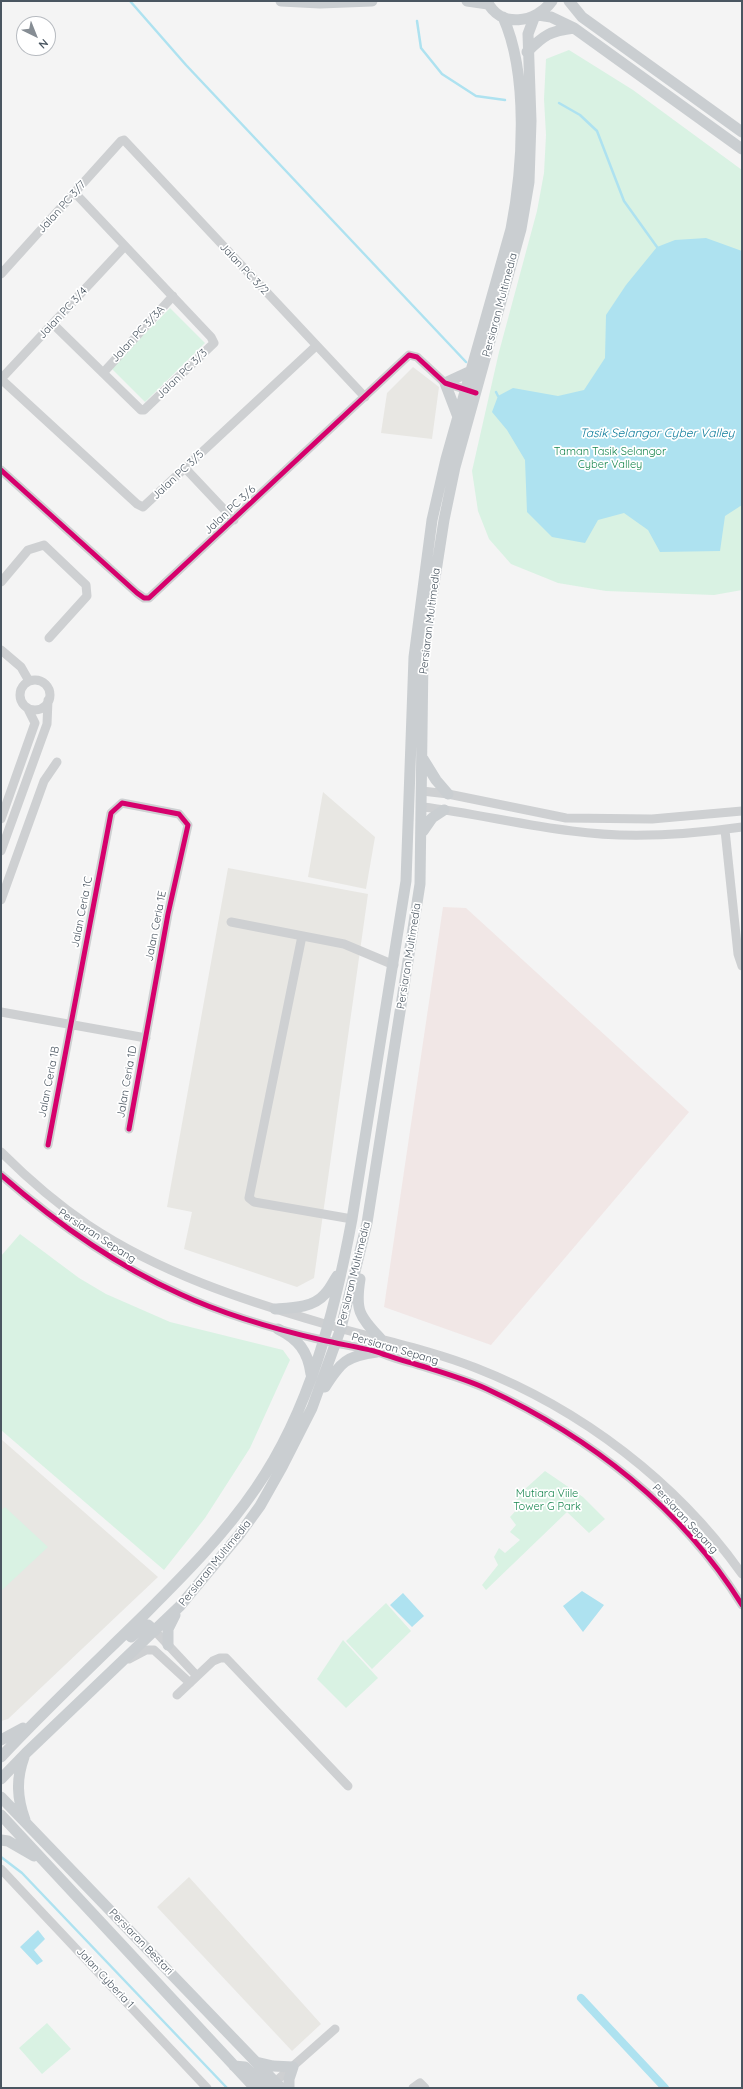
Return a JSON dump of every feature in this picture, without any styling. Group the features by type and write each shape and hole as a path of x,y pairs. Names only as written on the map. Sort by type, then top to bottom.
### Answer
{"main road":[{"path":"281,1 320,3 372,1"},
{"path":"467,1 488,2 503,16 522,20 536,16 551,17 574,28 742,149"},
{"path":"536,16 547,8 552,1"},
{"path":"569,1 582,17 742,132"},
{"name":"Persiaran Multimedia","path":"1,1758 38,1719 184,1575 256,1488 287,1434 311,1376 323,1340 343,1268 352,1219 394,965 406,881 409,849 412,689 416,634 432,520 458,416 471,391 470,371 511,229 519,178 518,78 510,32 503,16"},
{"name":"Persiaran Multimedia","path":"1,1779 26,1753 180,1606 239,1535 260,1506 312,1408 341,1328 362,1247 379,1152 420,884 422,833 423,657 433,583 471,391 521,229 529,182 531,121 527,52 528,34 536,16"},
{"path":"527,52 542,37 555,30 574,28"},
{"path":"458,416 445,383 470,371"},
{"path":"422,758 436,780 448,794"},
{"path":"422,833 432,818 444,810"},
{"path":"362,1247 357,1302 362,1317 380,1338"},
{"path":"275,1309 303,1306 317,1301 326,1294 343,1268"},
{"path":"278,1329 296,1339 303,1346 307,1356 311,1376"},
{"path":"312,1408 338,1366 348,1358 377,1352"},
{"path":"168,1645 168,1629 180,1606"},
{"path":"104,1654 112,1652 144,1626 148,1625 155,1631"},
{"path":"1,1740 38,1719"},
{"path":"26,1753 18,1776 17,1786 20,1805 26,1824"},
{"name":"Persiaran Bestari","path":"1,1797 256,2062 276,2086"},
{"name":"Persiaran Bestari","path":"1,1815 53,1869 255,2088"},
{"path":"1,1840 27,1851 53,1869"},
{"path":"256,2062 277,2067 293,2067 289,2079 289,2088"},
{"path":"234,2066 245,2067 265,2086 276,2086"}],"street":[{"name":"Jalan PC 3/7","path":"1,274 121,141 124,140"},
{"name":"Jalan PC 3/2","path":"124,140 365,397"},
{"name":"Jalan PC 3/3","path":"53,324 141,410 144,410 214,343 211,337 75,193"},
{"name":"Jalan PC 3/4","path":"1,379 125,246"},
{"name":"Jalan PC 3/3A","path":"103,373 173,296"},
{"name":"Jalan PC 3/5","path":"1,379 137,504 143,507 316,346"},
{"name":"Jalan PC 3/6","path":"1,470 144,598 152,597 409,355 417,357 445,383 471,391"},
{"path":"185,468 234,520"},
{"path":"1,582 28,550 44,545 86,585 86,596 49,638"},
{"path":"1,650 21,667 29,681"},
{"path":"1,819 35,723 28,709 22,702 20,694 23,686 29,681 38,680 45,684 49,692 47,724 1,851"},
{"path":"28,709 40,709 48,700"},
{"path":"1,900 44,781 56,762"},
{"path":"422,791 448,794 566,818 652,819 742,811"},
{"name":"Jalan Ceria 1C","path":"70,1024 111,813 122,803 179,814 185,819"},
{"path":"422,807 573,832 644,836 692,834 742,827"},
{"name":"Jalan Ceria 1E","path":"146,1038 168,914 188,825 185,819"},
{"path":"724,830 738,954 742,966"},
{"path":"231,922 344,944 394,965"},
{"path":"302,936 249,1198 254,1202 352,1219"},
{"path":"1,1012 146,1038"},
{"name":"Jalan Ceria 1B","path":"48,1145 70,1024"},
{"name":"Jalan Ceria 1D","path":"129,1129 146,1038"},
{"name":"Persiaran Sepang","path":"1,1152 59,1204 116,1242 189,1278 246,1300 327,1325 440,1355 476,1368 544,1399 576,1418 656,1478 702,1525 742,1574"},
{"name":"Persiaran Sepang","path":"1,1175 48,1216 79,1238 137,1273 181,1295 278,1329 377,1352 454,1376 486,1388 556,1425 594,1450 649,1494 693,1539 720,1571 742,1605"},
{"path":"155,1631 182,1659 194,1679"},
{"path":"119,1665 146,1650 154,1650 194,1679"},
{"path":"172,1664 179,1681 178,1695 210,1664 220,1658 230,1661 348,1786"},
{"path":"182,1659 195,1665 210,1664"},
{"name":"Jalan Cyberia 1","path":"1,1869 207,2088"},
{"path":"276,2086 293,2067 335,2029"},
{"path":"413,2088 420,2083 425,2088"}],"shaded area":[{"path":"413,367 439,387 432,439 381,433 387,393"},
{"path":"323,792 375,837 366,889 308,877"},
{"path":"228,868 368,894 314,1278 297,1287 184,1249 192,1212 167,1207"},
{"path":"443,907 466,908 689,1112 491,1345 384,1307"},
{"path":"1,1439 158,1577 8,1719 1,1721"},
{"path":"189,1877 321,2024 292,2051 157,1907"}],"green space":[{"name":"Taman Tasik Selangor Cyber Valley","path":"569,50 633,90 742,170 742,590 714,595 606,591 558,583 511,564 489,539 478,511 472,471 499,352 537,211 544,173 546,135 544,99 546,59"},
{"path":"170,308 205,343 145,402 111,368"},
{"path":"20,1234 79,1278 106,1294 170,1322 283,1350 290,1360 250,1448 205,1518 164,1570 1,1430 1,1256"},
{"name":"Mutiara Viile Tower G Park","path":"545,1471 583,1497 605,1519 589,1533 567,1512 486,1590 482,1585 498,1565 494,1557 499,1548 505,1553 520,1540 510,1532 516,1525 510,1517 522,1504 515,1498"},
{"path":"5,1507 48,1547 1,1591 1,1510"},
{"path":"386,1603 411,1631 372,1669 346,1641"},
{"path":"343,1640 378,1678 346,1708 317,1679"},
{"path":"47,2023 71,2049 42,2074 19,2048"}],"water":[{"name":"Tasik Selangor Cyber Valley","path":"706,238 742,251 742,505 725,516 720,551 660,552 648,530 624,513 598,520 585,543 552,537 527,512 525,460 507,430 492,412 498,396 513,388 558,396 584,390 605,358 606,315 626,285 657,247 675,240"},
{"path":"582,1591 604,1605 583,1632 563,1606"},
{"path":"403,1593 424,1616 412,1627 390,1605"},
{"path":"38,1930 45,1939 34,1950 43,1961 37,1965 20,1947"}],"waterway":[{"path":"130,1 186,65 466,362"},
{"path":"417,21 421,48 442,74 476,96 505,100"},
{"path":"559,103 580,115 597,131 624,201 657,247"},
{"path":"496,392 498,396"},
{"path":"1,1857 22,1873 227,2088"},
{"path":"581,1998 665,2088"}],"cycle path":[{"path":"1,470 137,593 144,598 149,598 409,355 417,357 445,383 476,393"},
{"path":"48,1145 111,813 122,803 179,814 188,825 168,914 129,1129"},
{"path":"1,1175 64,1226 108,1256 155,1282 197,1302 250,1321 304,1336 374,1351 459,1378 487,1389 562,1429 631,1479 662,1507 691,1537 718,1570 742,1605"}]}
